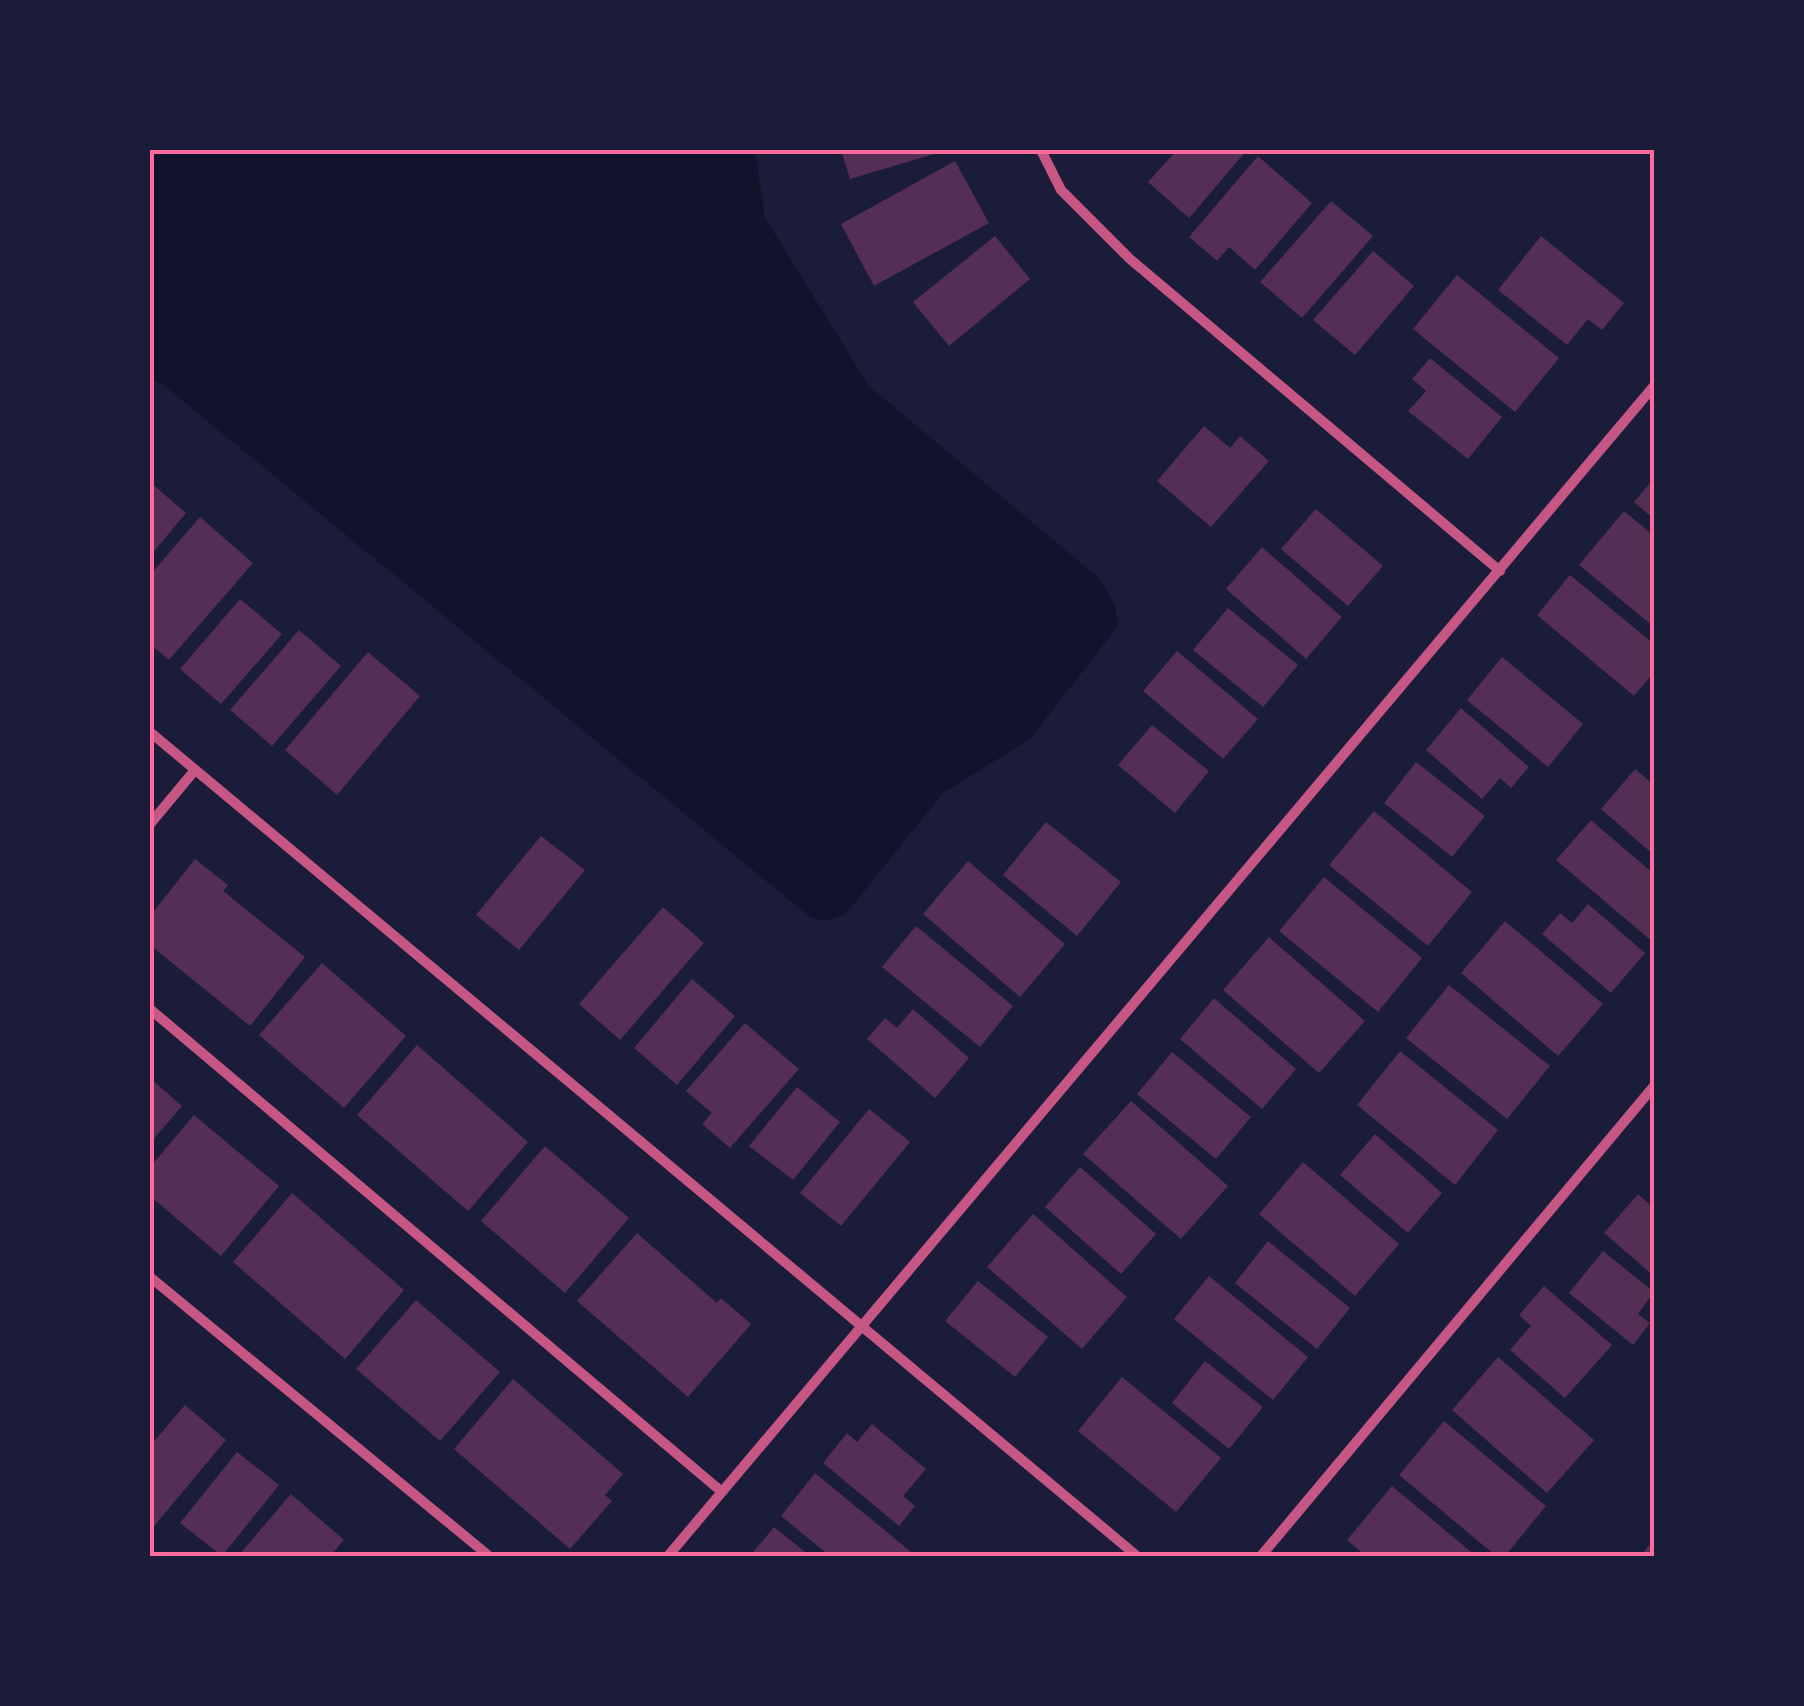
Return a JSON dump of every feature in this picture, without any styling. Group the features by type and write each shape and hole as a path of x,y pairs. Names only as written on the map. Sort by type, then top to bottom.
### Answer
{"street":[{"path":"1040,150 1061,190 1130,259 1500,571"},
{"path":"668,1556 1654,386"},
{"path":"150,732 1138,1556"},
{"path":"150,824 196,770"},
{"path":"150,1009 722,1492"},
{"path":"1262,1556 1654,1086"},
{"path":"150,1278 489,1556"}],"shaded area":[{"path":"150,150 755,150 765,218 869,386 1100,579 1115,605 1118,626 1030,739 943,793 845,915 824,921 810,917 165,386 150,378"}],"building":[{"path":"841,150 944,150 944,151 850,179"},
{"path":"1177,150 1247,150 1189,218 1148,182"},
{"path":"1258,156 1312,203 1255,270 1229,247 1217,261 1189,237"},
{"path":"955,161 989,223 874,286 841,224"},
{"path":"1331,201 1373,236 1302,318 1260,282"},
{"path":"995,236 1030,279 949,346 913,302"},
{"path":"1541,236 1624,303 1602,330 1588,319 1567,345 1498,290"},
{"path":"1373,251 1414,286 1355,355 1313,320"},
{"path":"1457,275 1559,358 1515,412 1413,329"},
{"path":"1430,358 1502,417 1468,459 1408,411 1426,391 1412,379"},
{"path":"1204,426 1230,448 1240,436 1269,461 1211,527 1157,481"},
{"path":"1654,478 1654,519 1634,502"},
{"path":"150,482 186,513 150,556"},
{"path":"1316,509 1383,566 1348,606 1281,549"},
{"path":"1624,511 1654,536 1654,627 1579,565"},
{"path":"200,517 253,563 169,660 150,644 150,575"},
{"path":"1262,547 1342,617 1306,659 1226,589"},
{"path":"1570,575 1654,644 1654,672 1634,696 1537,615"},
{"path":"240,599 282,634 221,704 180,669"},
{"path":"1228,608 1298,665 1263,707 1193,650"},
{"path":"299,630 341,666 272,746 230,710"},
{"path":"1177,651 1258,719 1223,759 1143,691"},
{"path":"368,652 420,696 337,795 285,750"},
{"path":"1502,657 1583,724 1548,767 1467,700"},
{"path":"1461,708 1529,767 1511,788 1500,778 1482,799 1426,750"},
{"path":"1152,725 1209,771 1175,813 1118,765"},
{"path":"1416,762 1485,816 1452,857 1384,803"},
{"path":"1635,769 1654,785 1654,855 1601,809"},
{"path":"1374,811 1472,892 1428,946 1329,865"},
{"path":"1591,820 1654,874 1654,943 1556,860"},
{"path":"1046,822 1121,882 1077,936 1003,875"},
{"path":"541,836 585,870 519,950 476,915"},
{"path":"195,859 228,885 223,891 305,957 250,1026 150,945 150,916"},
{"path":"968,861 1065,944 1020,997 923,914"},
{"path":"1324,877 1422,958 1378,1012 1279,931"},
{"path":"1588,904 1645,953 1611,993 1542,934 1560,913 1572,923"},
{"path":"663,907 704,943 620,1040 579,1004"},
{"path":"1505,921 1603,1004 1558,1056 1461,973"},
{"path":"916,926 1013,1006 980,1047 882,967"},
{"path":"1269,937 1365,1021 1319,1073 1223,990"},
{"path":"322,963 406,1036 344,1108 259,1035"},
{"path":"692,979 735,1016 677,1085 634,1048"},
{"path":"1449,985 1550,1066 1507,1119 1406,1038"},
{"path":"1214,998 1296,1069 1262,1109 1180,1039"},
{"path":"913,1009 969,1058 935,1098 867,1039 885,1018 897,1028"},
{"path":"745,1023 799,1069 730,1148 702,1124 712,1113 686,1091"},
{"path":"417,1045 528,1142 468,1211 357,1115"},
{"path":"1400,1051 1498,1130 1455,1185 1357,1105"},
{"path":"1172,1052 1251,1117 1216,1159 1137,1094"},
{"path":"150,1078 182,1106 150,1143"},
{"path":"797,1087 840,1122 793,1180 749,1146"},
{"path":"1131,1101 1228,1186 1181,1239 1083,1154"},
{"path":"869,1109 910,1142 841,1226 800,1193"},
{"path":"194,1115 279,1186 221,1256 150,1196 150,1167"},
{"path":"1375,1134 1442,1193 1408,1233 1340,1175"},
{"path":"545,1146 629,1218 565,1293 481,1221"},
{"path":"1303,1162 1399,1244 1355,1296 1259,1214"},
{"path":"1080,1167 1156,1234 1121,1274 1045,1207"},
{"path":"292,1193 404,1290 345,1359 233,1262"},
{"path":"1638,1194 1654,1208 1654,1276 1604,1233"},
{"path":"1033,1214 1127,1297 1082,1349 987,1267"},
{"path":"637,1233 717,1303 721,1298 751,1324 688,1397 577,1301"},
{"path":"1268,1241 1350,1308 1317,1349 1235,1283"},
{"path":"1603,1251 1654,1292 1638,1314 1650,1323 1633,1345 1569,1293"},
{"path":"1209,1276 1308,1357 1273,1400 1174,1319"},
{"path":"978,1281 1048,1337 1015,1377 945,1321"},
{"path":"1544,1286 1612,1345 1565,1398 1510,1350 1531,1326 1519,1315"},
{"path":"416,1300 500,1372 440,1441 356,1369"},
{"path":"1498,1357 1594,1440 1547,1493 1452,1410"},
{"path":"1205,1361 1263,1407 1229,1449 1172,1403"},
{"path":"1122,1377 1221,1458 1176,1512 1078,1431"},
{"path":"513,1379 623,1474 605,1495 612,1501 570,1549 454,1449"},
{"path":"185,1405 226,1440 150,1531 150,1446"},
{"path":"1444,1421 1546,1506 1505,1556 1496,1556 1399,1475"},
{"path":"872,1424 926,1469 903,1496 915,1506 899,1526 823,1463 847,1433 857,1442"},
{"path":"237,1452 279,1485 222,1556 180,1523"},
{"path":"815,1473 916,1556 830,1556 781,1516"},
{"path":"1392,1486 1476,1556 1366,1556 1347,1540"},
{"path":"291,1494 344,1540 330,1556 238,1556"},
{"path":"774,1527 810,1556 750,1556"},
{"path":"1654,1540 1654,1556 1640,1556"}]}
